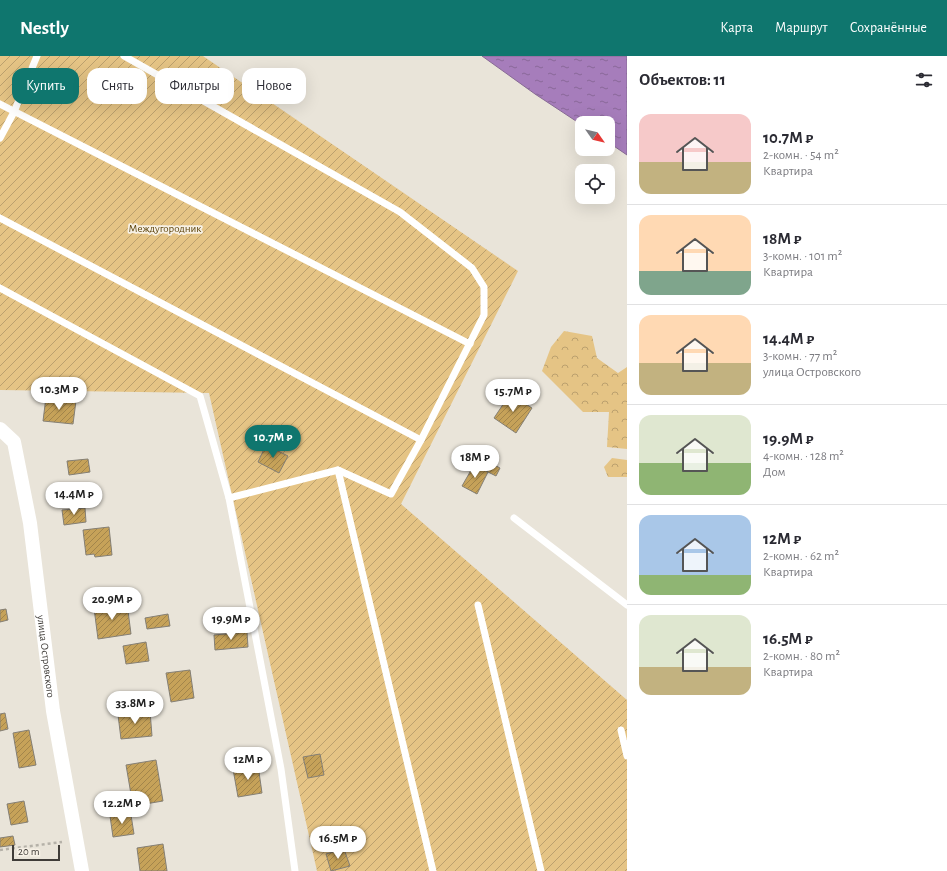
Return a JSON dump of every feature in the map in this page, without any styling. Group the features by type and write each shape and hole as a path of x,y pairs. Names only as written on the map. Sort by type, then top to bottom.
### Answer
{"street":[{"name":"улица Островского","path":"0,429 14,442 30,523 53,711 82,871"}],"lane":[{"path":"0,138 14,112 37,56"},
{"path":"124,56 400,212 472,268 484,287 484,315 421,440 391,494 338,470 229,498"},
{"path":"0,104 470,344"},
{"path":"0,218 421,440"},
{"path":"0,288 200,396 229,498 281,769 295,871"},
{"path":"338,470 433,871"},
{"path":"514,518 627,605"},
{"path":"478,605 540,871"},
{"path":"621,730 627,756"}],"path":[{"path":"0,850 77,840"}],"green space":[{"name":"Междугородник","path":"0,56 203,56 221,68 155,68 155,104 234,104 234,77 242,83 242,104 273,104 518,271 401,504 627,700 627,871 317,871 209,393 0,390"},
{"path":"564,331 592,336 597,358 618,373 627,367 627,449 607,447 609,412 583,412 542,371 551,347"},
{"path":"612,458 627,460 627,477 608,477 604,467"}],"water":[{"path":"482,56 627,56 627,155 615,147 615,116 575,116 575,120"}],"building":[{"path":"510,394 532,408 516,433 494,418"},
{"path":"46,397 76,401 73,424 43,421"},
{"path":"266,445 288,456 279,473 258,462"},
{"path":"478,456 500,468 496,476 474,465"},
{"path":"88,459 90,472 69,475 67,461"},
{"path":"474,465 488,472 477,494 462,486"},
{"path":"85,508 86,522 64,525 62,510"},
{"path":"109,527 112,555 95,557 94,554 86,555 83,530"},
{"path":"127,603 131,634 98,639 94,608"},
{"path":"6,609 8,620 0,622 0,610"},
{"path":"168,614 170,626 147,629 145,618"},
{"path":"247,632 248,647 215,650 214,635"},
{"path":"146,642 149,661 126,664 123,646"},
{"path":"190,670 194,698 171,702 166,673"},
{"path":"150,711 152,736 121,739 118,715"},
{"path":"5,713 8,729 0,731 0,714"},
{"path":"29,730 36,765 19,768 13,733"},
{"path":"320,754 324,775 308,778 303,757"},
{"path":"156,760 163,801 133,806 126,765"},
{"path":"258,765 262,793 238,797 233,769"},
{"path":"24,801 28,822 11,825 7,804"},
{"path":"125,814 126,816 131,815 134,834 113,837 110,816"},
{"path":"13,836 15,845 0,847 0,838"},
{"path":"163,844 167,871 140,871 137,848"},
{"path":"344,849 350,866 331,871 326,854"}]}
